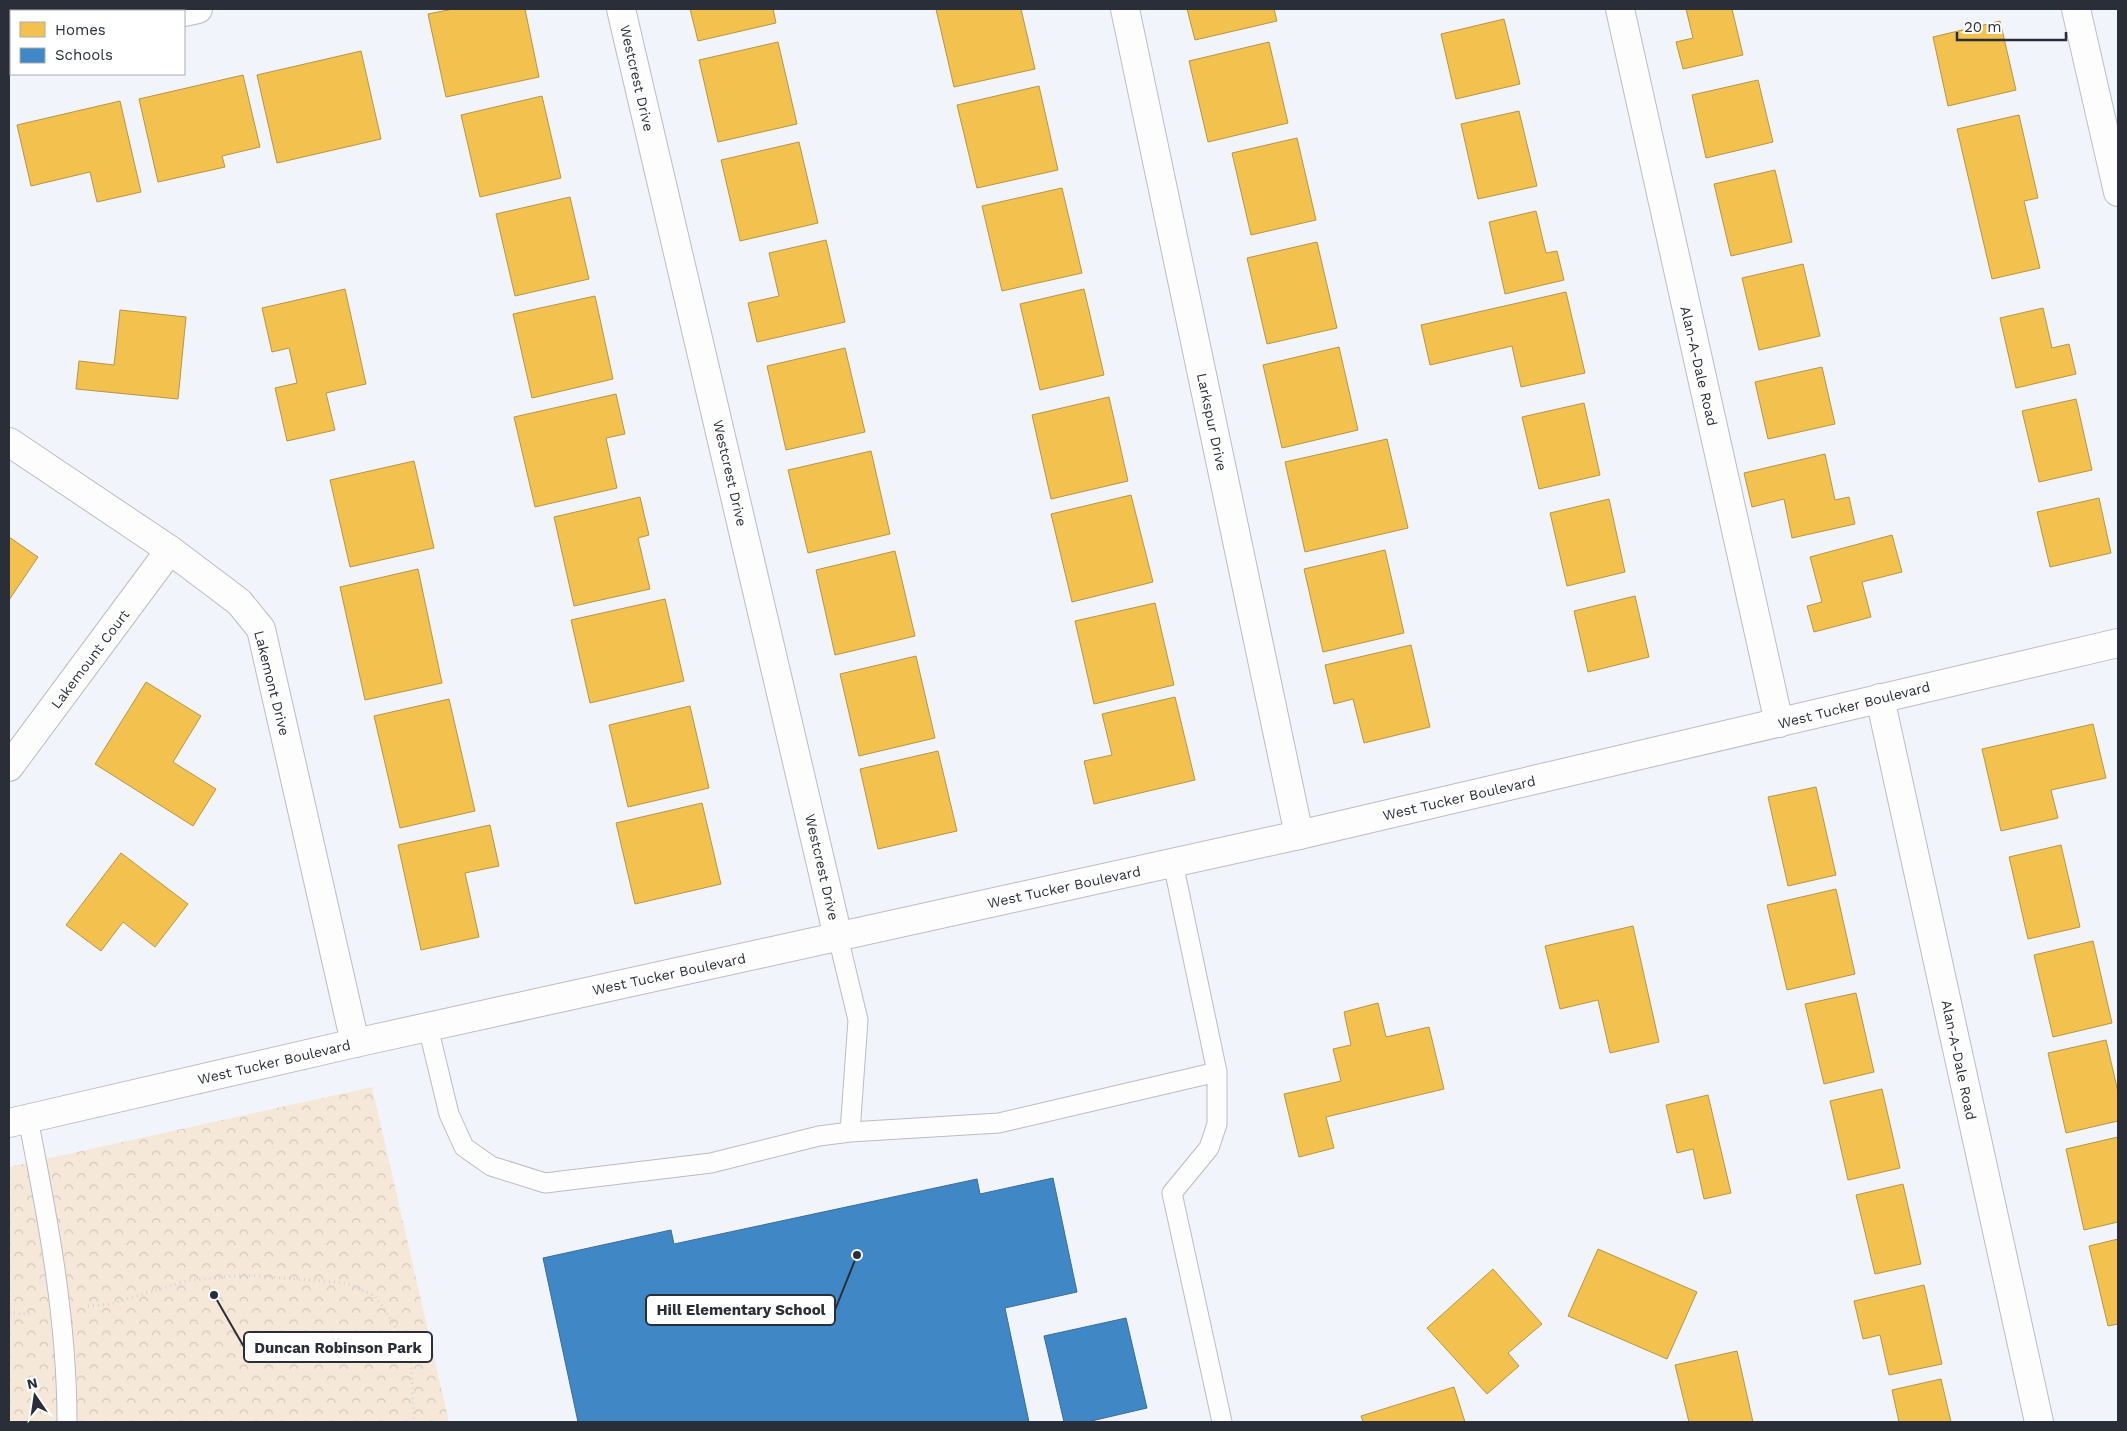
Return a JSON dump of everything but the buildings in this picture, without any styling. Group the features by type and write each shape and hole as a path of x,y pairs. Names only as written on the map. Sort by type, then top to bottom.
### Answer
{"street":[{"path":"185,12 198,9"},
{"name":"Westcrest Drive","path":"621,9 838,937"},
{"name":"Larkspur Drive","path":"1125,9 1299,835"},
{"name":"Alan-A-Dale Road","path":"1620,9 1779,723"},
{"path":"2076,9 2118,192"},
{"name":"Lakemont Drive","path":"9,442 170,550 239,602 261,629 355,1043"},
{"name":"Lakemount Court","path":"9,766 170,550"},
{"name":"West Tucker Boulevard","path":"18,1121 355,1043 1299,835 2118,643"},
{"name":"Alan-A-Dale Road","path":"1880,698 2039,1422"}],"lane":[{"path":"1173,862 1217,1072 1217,1124 1209,1148 1172,1193 1222,1422"},
{"path":"838,937 858,1020 850,1132"},
{"path":"428,1027 449,1114 464,1147 491,1166 545,1183 711,1163 819,1136 850,1132 999,1123 1217,1072"},
{"path":"18,1121 50,1228 61,1310 67,1422"}],"path":[{"path":"9,1311 20,1314 111,1304 186,1281 212,1278 246,1276 346,1283 375,1296 395,1325 411,1363 414,1422"}],"green space":[{"path":"372,1087 449,1422 9,1422 9,1167"}],"place":[{"name":"Hill Elementary School","path":"857,1255"},
{"name":"Duncan Robinson Park","path":"214,1295"}]}
